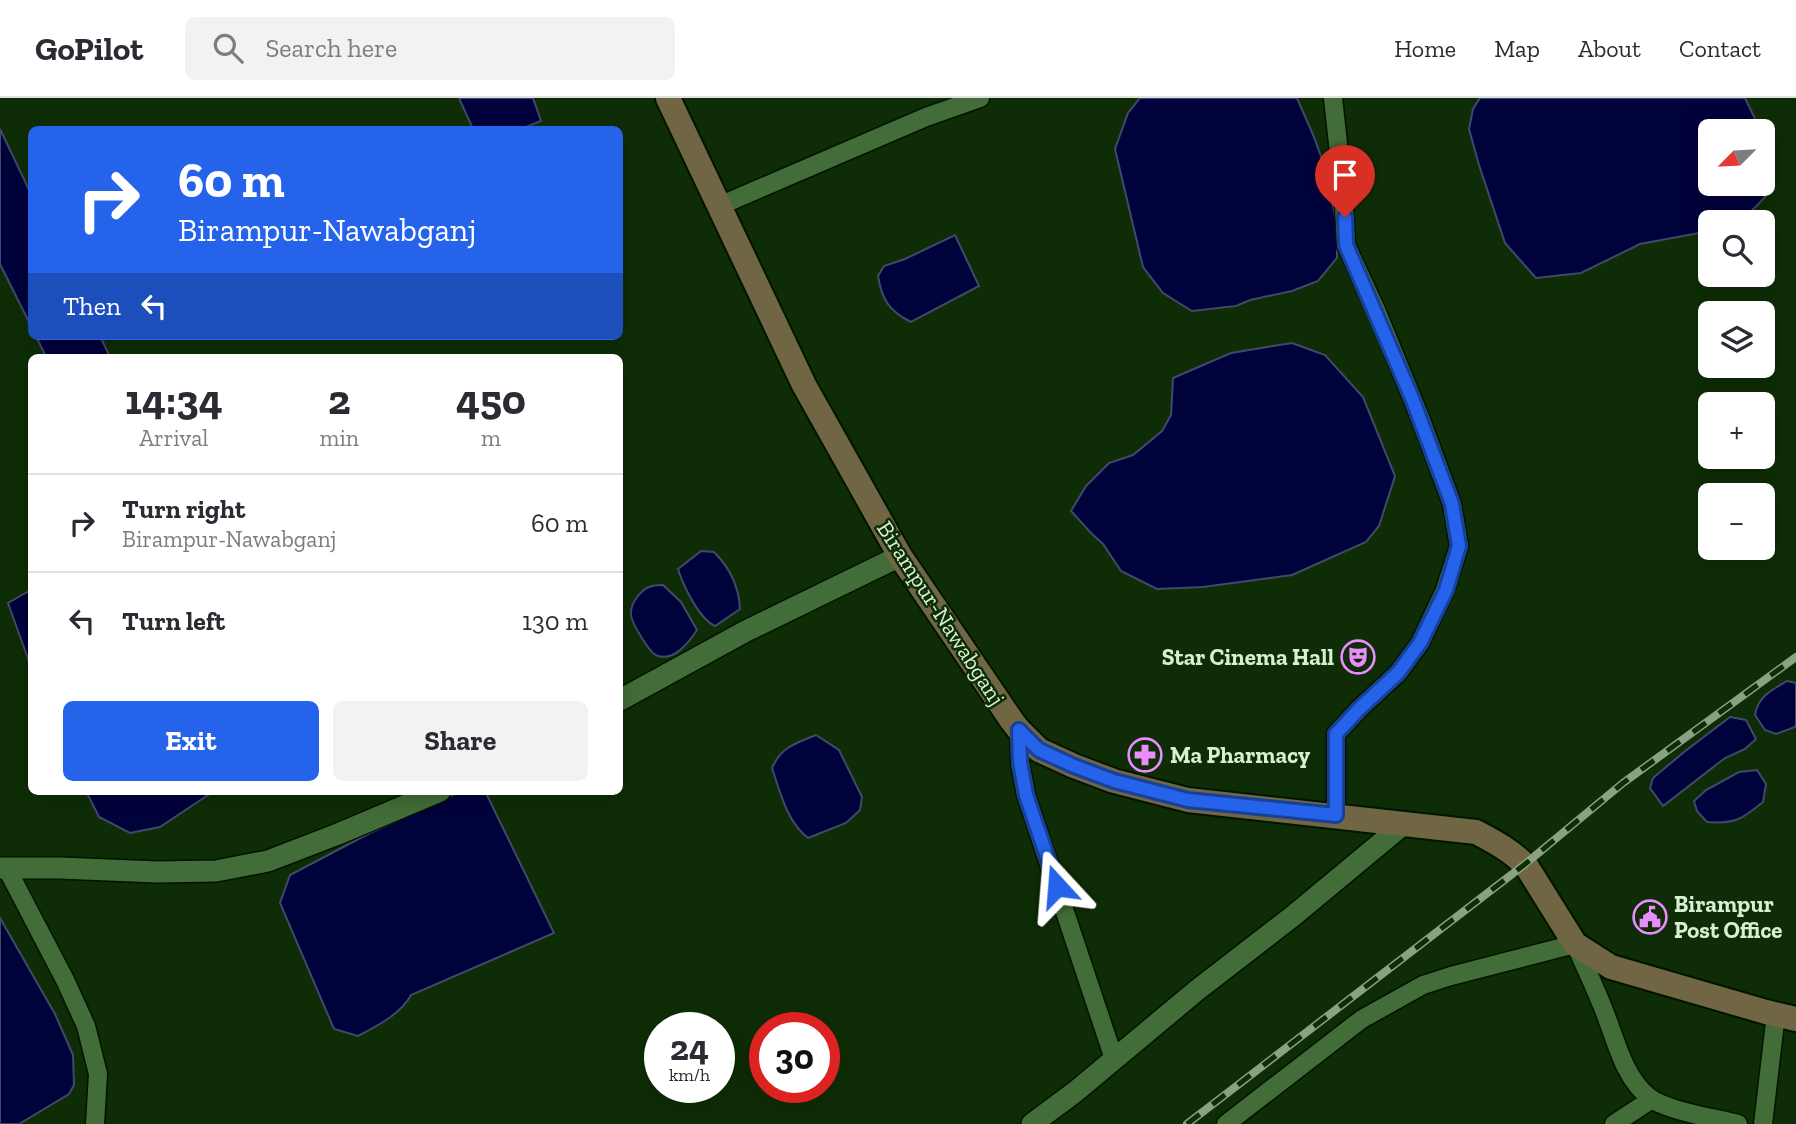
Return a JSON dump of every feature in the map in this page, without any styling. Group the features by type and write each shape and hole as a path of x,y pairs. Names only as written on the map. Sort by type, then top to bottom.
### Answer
{"main road":[{"name":"Birampur-Nawabganj","path":"667,98 804,385 900,556 1019,730 1039,750 1114,781 1188,800 1476,832 1518,857 1575,944 1611,967 1786,1017"}],"street":[{"path":"719,206 926,117 981,98"},
{"path":"1333,98 1346,245 1416,408 1448,492 1459,546 1446,590 1420,643 1398,673 1336,734 1336,815"},
{"path":"623,699 746,631 900,556"},
{"path":"1019,730 1020,762 1026,795 1114,1059"},
{"path":"3,868 216,871 268,861 431,795"},
{"path":"1032,1124 1075,1093 1196,991 1405,824"},
{"path":"3,868 65,980 86,1026 98,1074 95,1124"},
{"path":"1226,1124 1362,1019 1423,985 1575,944 1636,1085 1652,1099 1668,1107 1738,1124"},
{"path":"1763,1124 1786,1017"},
{"path":"1614,1124 1652,1099"}],"shaded area":[{"path":"459,98 533,98 541,121 528,126 472,126"},
{"path":"1140,98 1297,98 1324,165 1337,225 1337,258 1318,281 1236,306 1192,311 1163,293 1143,267 1115,149 1128,113"},
{"path":"1480,98 1745,98 1755,119 1698,119 1698,196 1765,196 1752,210 1698,210 1698,233 1640,244 1581,273 1536,278 1505,243 1469,129 1473,109"},
{"path":"0,129 28,188 28,320 0,264"},
{"path":"955,235 979,286 911,322 903,318 892,309 882,292 878,276 884,266"},
{"path":"38,340 102,340 109,354 45,354"},
{"path":"1292,343 1325,355 1363,397 1395,476 1379,526 1366,542 1292,575 1203,587 1157,589 1121,571 1103,544 1071,511 1086,486 1109,463 1133,455 1162,431 1171,415 1173,378 1231,353"},
{"path":"701,551 714,552 724,564 735,585 739,601 740,609 715,626 698,609 678,569"},
{"path":"663,585 681,602 697,630 681,649 664,657 649,649 631,615 634,601 640,593 652,586"},
{"path":"28,592 28,659 8,603"},
{"path":"1787,681 1796,683 1796,725 1776,734 1765,730 1755,715 1762,698"},
{"path":"1730,717 1746,720 1756,739 1745,749 1725,758 1663,806 1650,788 1653,778"},
{"path":"816,735 839,750 862,797 860,810 846,823 808,838 789,815 772,768 785,750"},
{"path":"1757,770 1766,784 1763,802 1749,813 1737,820 1707,822 1697,811 1694,801 1706,790 1739,772"},
{"path":"88,795 208,795 160,827 130,833 99,817"},
{"path":"452,795 487,795 554,933 411,995 395,1014 358,1036 334,1029 280,903 290,875 368,834"},
{"path":"0,918 55,1014 73,1055 74,1085 69,1094 19,1124 0,1124"}],"railway":[{"path":"1187,1124 1524,865 1623,783 1796,657"}],"place":[{"name":"Star Cinema Hall","path":"1358,657"},
{"name":"Ma Pharmacy","path":"1145,755"},
{"name":"Birampur Post Office","path":"1650,917"}],"route":[{"path":"1057,886 1026,795 1020,762 1019,730 1039,750 1114,781 1188,800 1336,815 1336,734 1398,673 1420,643 1446,590 1459,546 1452,504 1376,310 1346,245 1345,217"}]}
